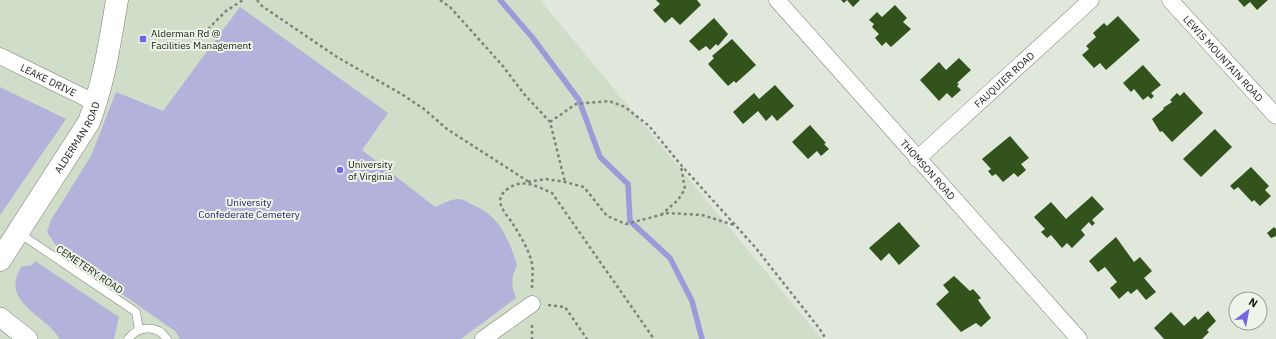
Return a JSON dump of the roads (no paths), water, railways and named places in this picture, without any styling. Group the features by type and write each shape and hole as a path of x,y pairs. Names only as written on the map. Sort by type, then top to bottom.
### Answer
{"main road":[{"name":"ALDERMAN ROAD","path":"0,260 89,122 96,103 107,59 117,0"}],"street":[{"name":"THOMSON ROAD","path":"777,0 917,159 1079,339"},
{"name":"FAUQUIER ROAD","path":"917,159 1091,0"},
{"name":"LEWIS MOUNTAIN ROAD","path":"1170,0 1276,116"},
{"name":"LEAKE DRIVE","path":"0,56 96,103"},
{"path":"482,339 532,304"},
{"path":"0,317 28,339"}],"lane":[{"name":"CEMETERY ROAD","path":"18,233 136,312 139,330"},
{"path":"128,339 139,330 153,329 160,332 167,339"}],"waterway":[{"path":"500,0 532,37 579,100 600,157 628,184 630,221 670,258 692,301 702,339"}],"place":[{"name":"Alderman Rd @ Facilities Management","path":"143,39"},
{"name":"University of Virginia","path":"340,170"}],"park label":[{"name":"University Confederate Cemetery","path":"249,208"}]}
